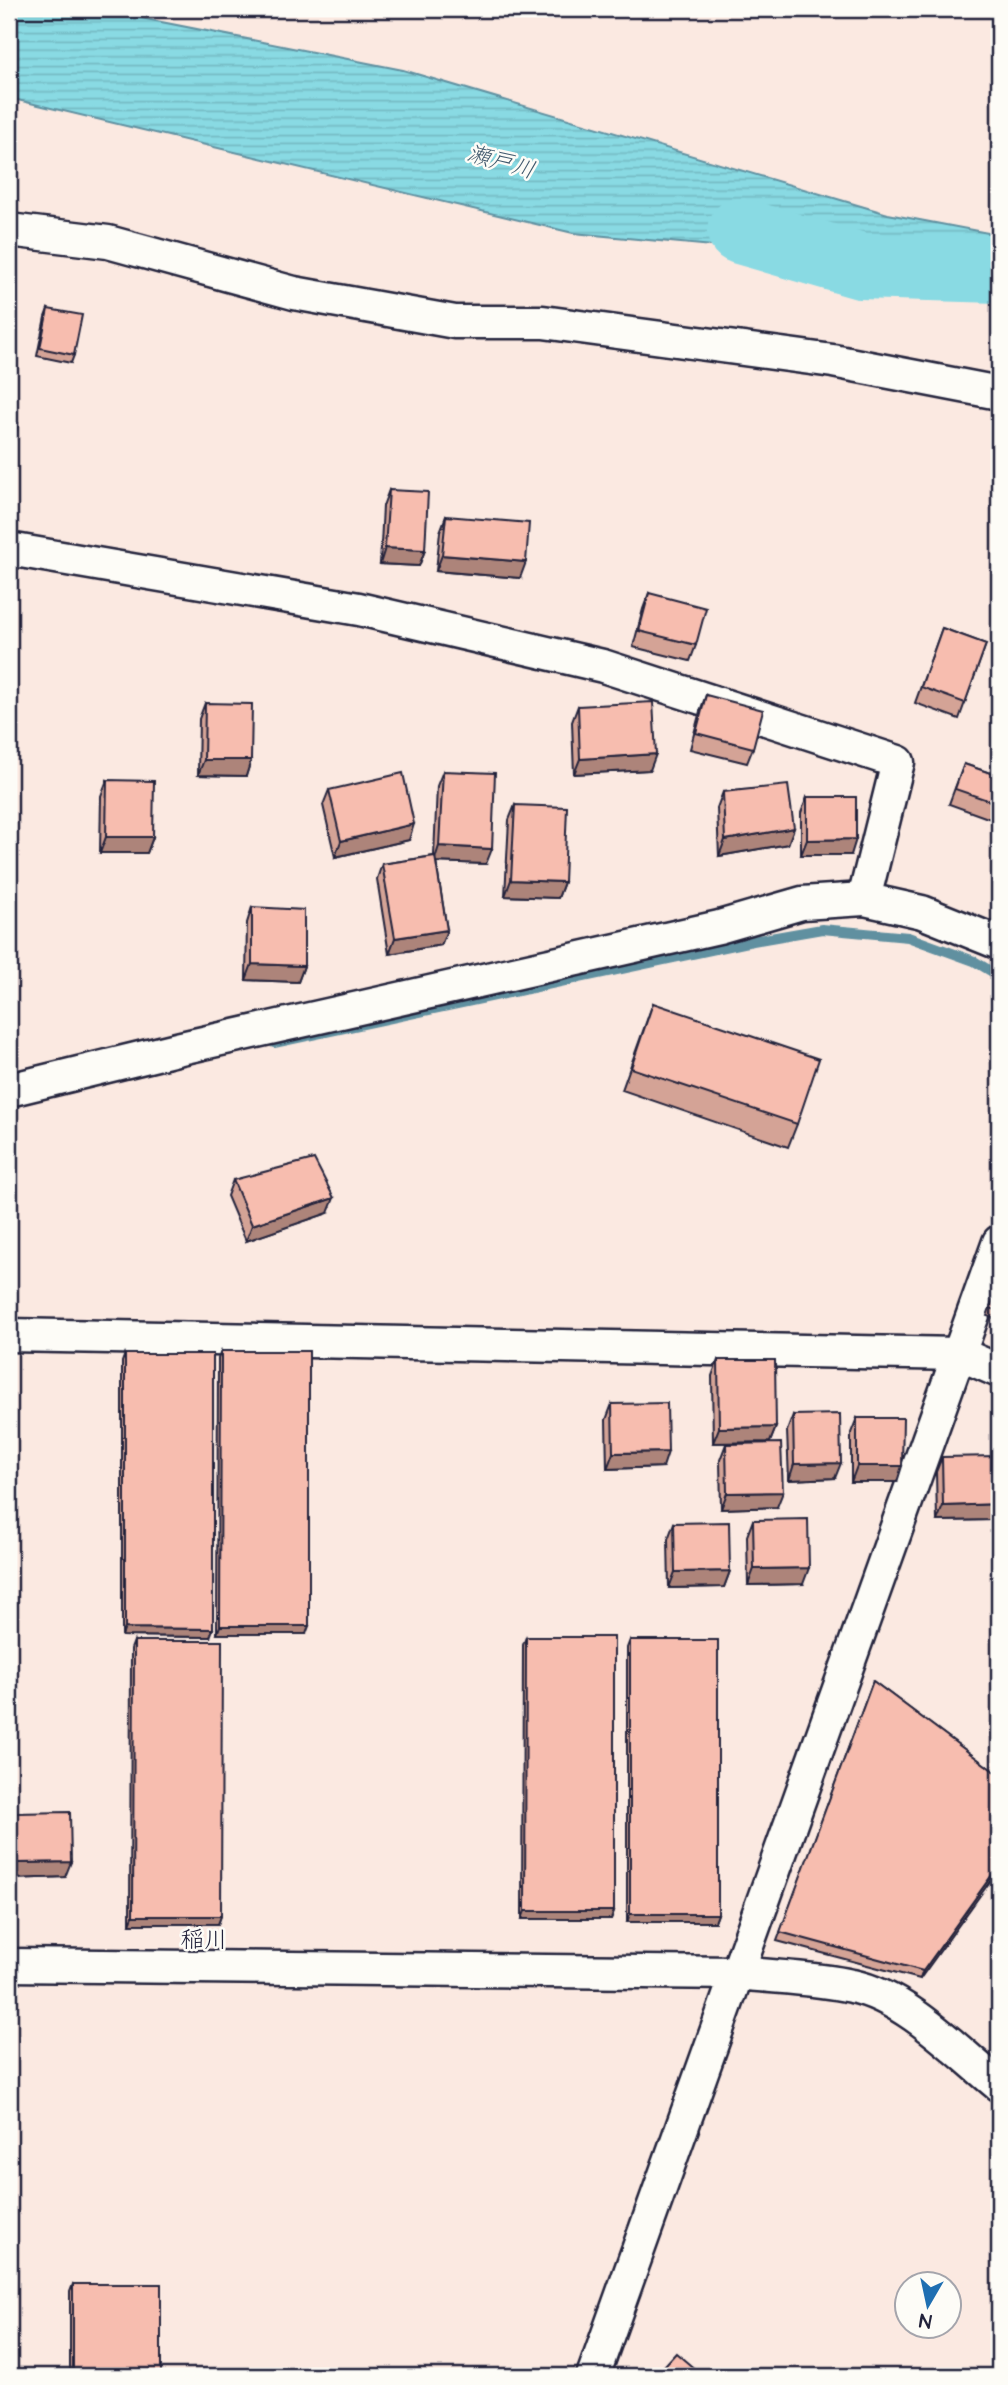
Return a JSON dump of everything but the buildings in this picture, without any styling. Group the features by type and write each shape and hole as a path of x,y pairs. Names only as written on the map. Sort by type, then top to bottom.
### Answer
{"street":[{"path":"9,230 108,242 294,293 455,322 543,322 833,361 999,393"},
{"path":"9,549 359,609 603,666 898,762 864,899"},
{"path":"9,1090 181,1048 719,928 802,903 864,899 922,912 999,943"},
{"path":"593,2376 999,1242"},
{"path":"9,1335 960,1354 999,1371"},
{"path":"9,1965 738,1973 853,1986 882,1997 912,2015 999,2085"}],"water":[{"path":"9,9 96,9 403,70 888,214 999,235 999,281 958,269 573,233 9,98"}],"waterway":[{"name":"瀬戸川","path":"740,231 861,266 999,270"},
{"path":"274,1043 753,941 822,929 908,937 974,961 999,976"}],"district":[{"name":"稲川","path":"204,1940"}]}
